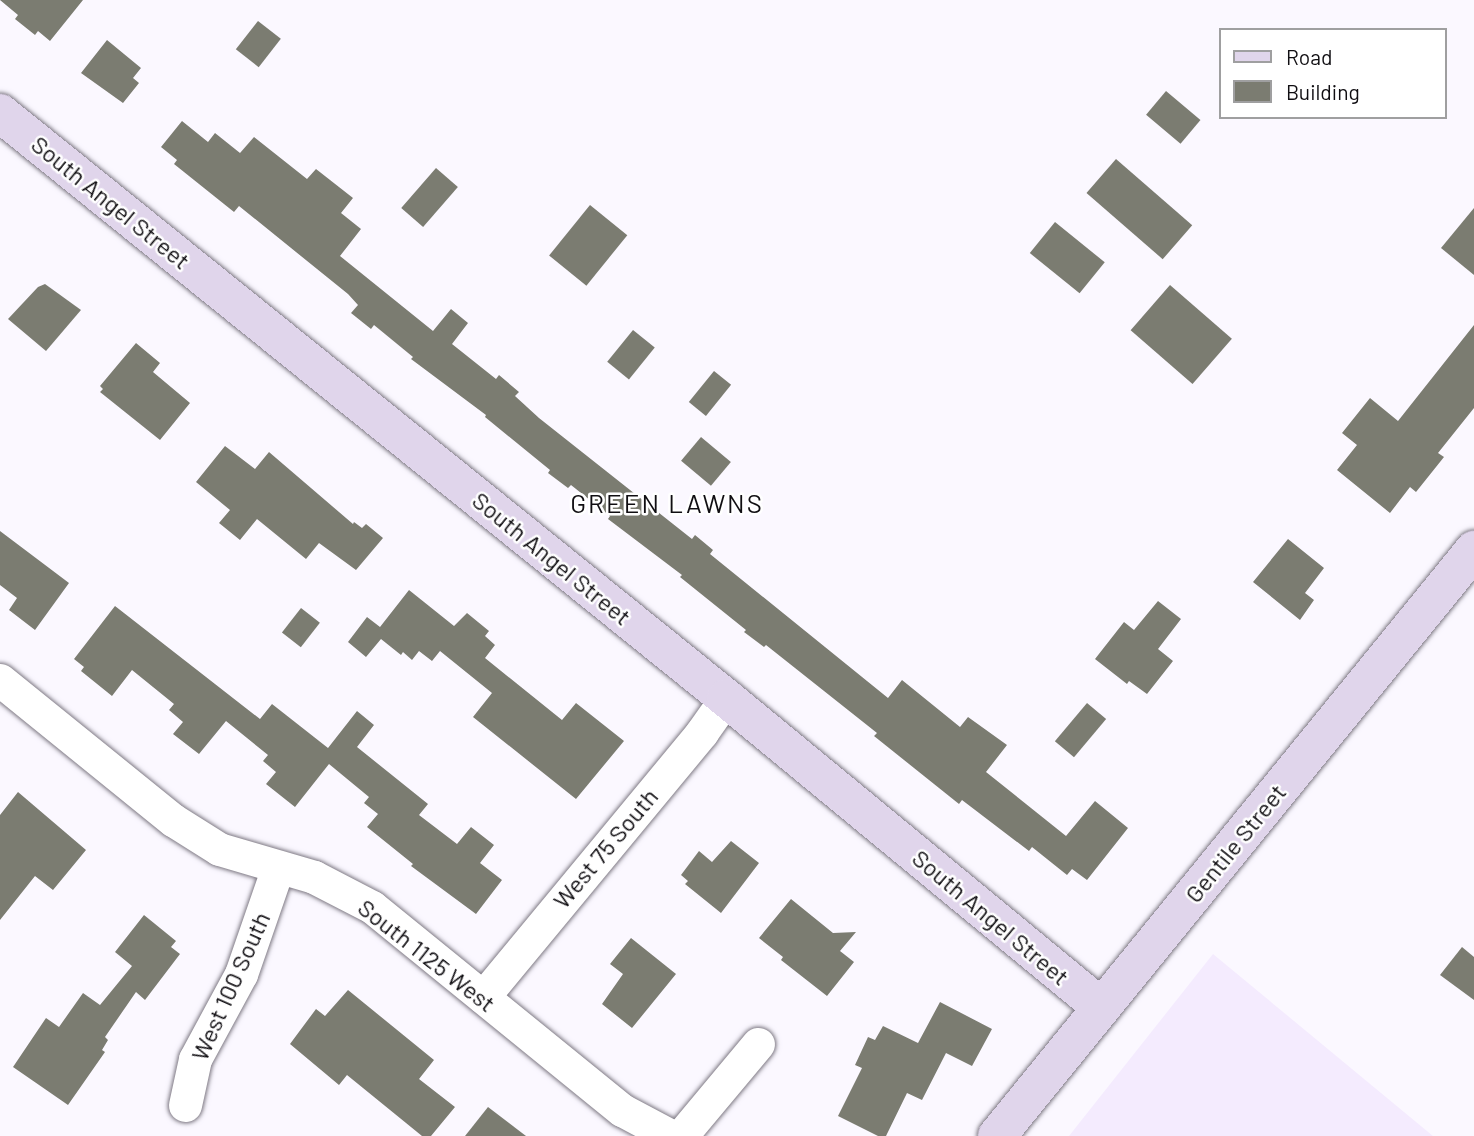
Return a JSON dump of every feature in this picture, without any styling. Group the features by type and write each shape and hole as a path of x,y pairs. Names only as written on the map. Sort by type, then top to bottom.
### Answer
{"main road":[{"name":"South Angel Street","path":"0,113 726,698 1101,1007"},
{"name":"Gentile Street","path":"997,1136 1474,550"}],"street":[{"name":"South 1125 West","path":"2,685 173,820 219,849 314,877 372,907 622,1110 671,1136"},
{"name":"West 75 South","path":"483,997 726,698"},
{"name":"West 100 South","path":"185,1105 195,1059 241,974 278,867"},
{"path":"681,1136 758,1044"}],"shaded area":[{"path":"1213,954 1433,1136 1069,1136"}],"building":[{"path":"0,0 83,0 50,41 38,31 35,35 15,19 18,15"},
{"path":"258,21 281,39 259,67 236,49"},
{"path":"107,40 141,68 133,78 139,83 123,103 81,73"},
{"path":"1166,91 1200,120 1181,144 1146,115"},
{"path":"182,121 208,142 215,133 240,153 254,137 307,179 316,169 353,198 341,213 361,229 340,256 433,331 451,309 468,323 452,344 496,379 499,375 519,392 515,396 539,418 692,539 695,535 713,550 710,554 888,698 902,680 960,727 968,717 1007,745 986,772 1066,836 1095,801 1128,828 1087,880 1072,869 1067,875 1032,847 1029,851 962,800 959,804 874,736 877,733 766,645 764,647 744,632 746,630 680,577 682,575 608,519 610,516 571,485 568,488 548,473 550,470 485,417 486,415 411,359 413,357 374,325 371,329 351,313 358,305 348,294 239,206 234,212 174,164 177,160 161,147"},
{"path":"1116,159 1192,225 1163,259 1086,193"},
{"path":"436,168 458,187 423,227 401,208"},
{"path":"590,205 627,235 586,286 549,256"},
{"path":"1474,208 1474,275 1441,248"},
{"path":"1055,222 1105,262 1080,293 1030,253"},
{"path":"45,284 81,310 46,351 8,319 38,287"},
{"path":"1170,285 1232,339 1193,384 1131,330"},
{"path":"1474,325 1474,408 1438,453 1444,457 1416,492 1410,487 1390,513 1337,470 1357,445 1342,433 1370,398 1398,421"},
{"path":"633,330 655,348 629,379 607,362"},
{"path":"136,343 160,363 153,372 190,403 160,440 100,392 103,389 100,386"},
{"path":"714,371 731,385 706,416 689,402"},
{"path":"701,437 731,462 711,486 681,461"},
{"path":"225,446 255,469 269,452 353,524 354,522 362,528 366,524 383,538 356,570 319,543 306,559 257,519 240,540 219,523 230,510 196,482"},
{"path":"0,531 69,583 35,630 9,610 17,598 0,585"},
{"path":"1288,539 1324,568 1305,593 1314,600 1300,620 1253,582"},
{"path":"409,590 454,626 467,613 489,631 485,636 495,645 485,658 562,720 576,703 624,741 576,799 473,717 492,693 440,651 432,661 419,651 412,660 381,639 366,657 348,642 367,617 380,627"},
{"path":"1158,601 1181,619 1158,649 1173,661 1147,694 1129,681 1127,684 1095,659 1124,622 1134,630"},
{"path":"115,606 260,719 272,704 328,748 357,711 374,725 357,747 428,804 419,815 457,844 471,827 494,845 480,863 502,880 476,914 411,866 413,864 367,827 378,814 364,803 369,797 329,764 295,807 266,784 276,772 263,761 268,755 226,721 199,754 173,734 183,722 169,710 174,704 132,670 112,696 81,671 84,667 74,659"},
{"path":"301,608 320,623 301,647 282,632"},
{"path":"1087,703 1106,719 1074,757 1055,741"},
{"path":"18,792 86,850 53,890 35,876 0,920 0,815"},
{"path":"731,841 759,863 721,913 685,884 688,881 681,875 699,851 712,862"},
{"path":"791,899 833,933 856,932 840,951 854,962 827,996 781,960 783,957 759,938"},
{"path":"144,915 176,941 171,947 180,954 145,1000 136,992 105,1037 108,1040 102,1050 105,1052 68,1105 13,1067 46,1018 59,1027 83,993 100,1005 132,966 115,952"},
{"path":"631,938 676,974 632,1028 602,1004 623,974 610,964"},
{"path":"1462,947 1474,957 1474,1000 1440,975"},
{"path":"348,990 434,1060 419,1079 455,1107 431,1136 422,1136 347,1075 339,1085 290,1044 316,1009 325,1016"},
{"path":"940,1002 992,1029 972,1066 946,1053 922,1100 907,1093 886,1136 878,1136 838,1116 862,1068 855,1065 868,1037 875,1040 883,1026 918,1043"},
{"path":"488,1107 526,1136 465,1136"}],"district":[{"name":"GREEN LAWNS","path":"667,503"}]}
